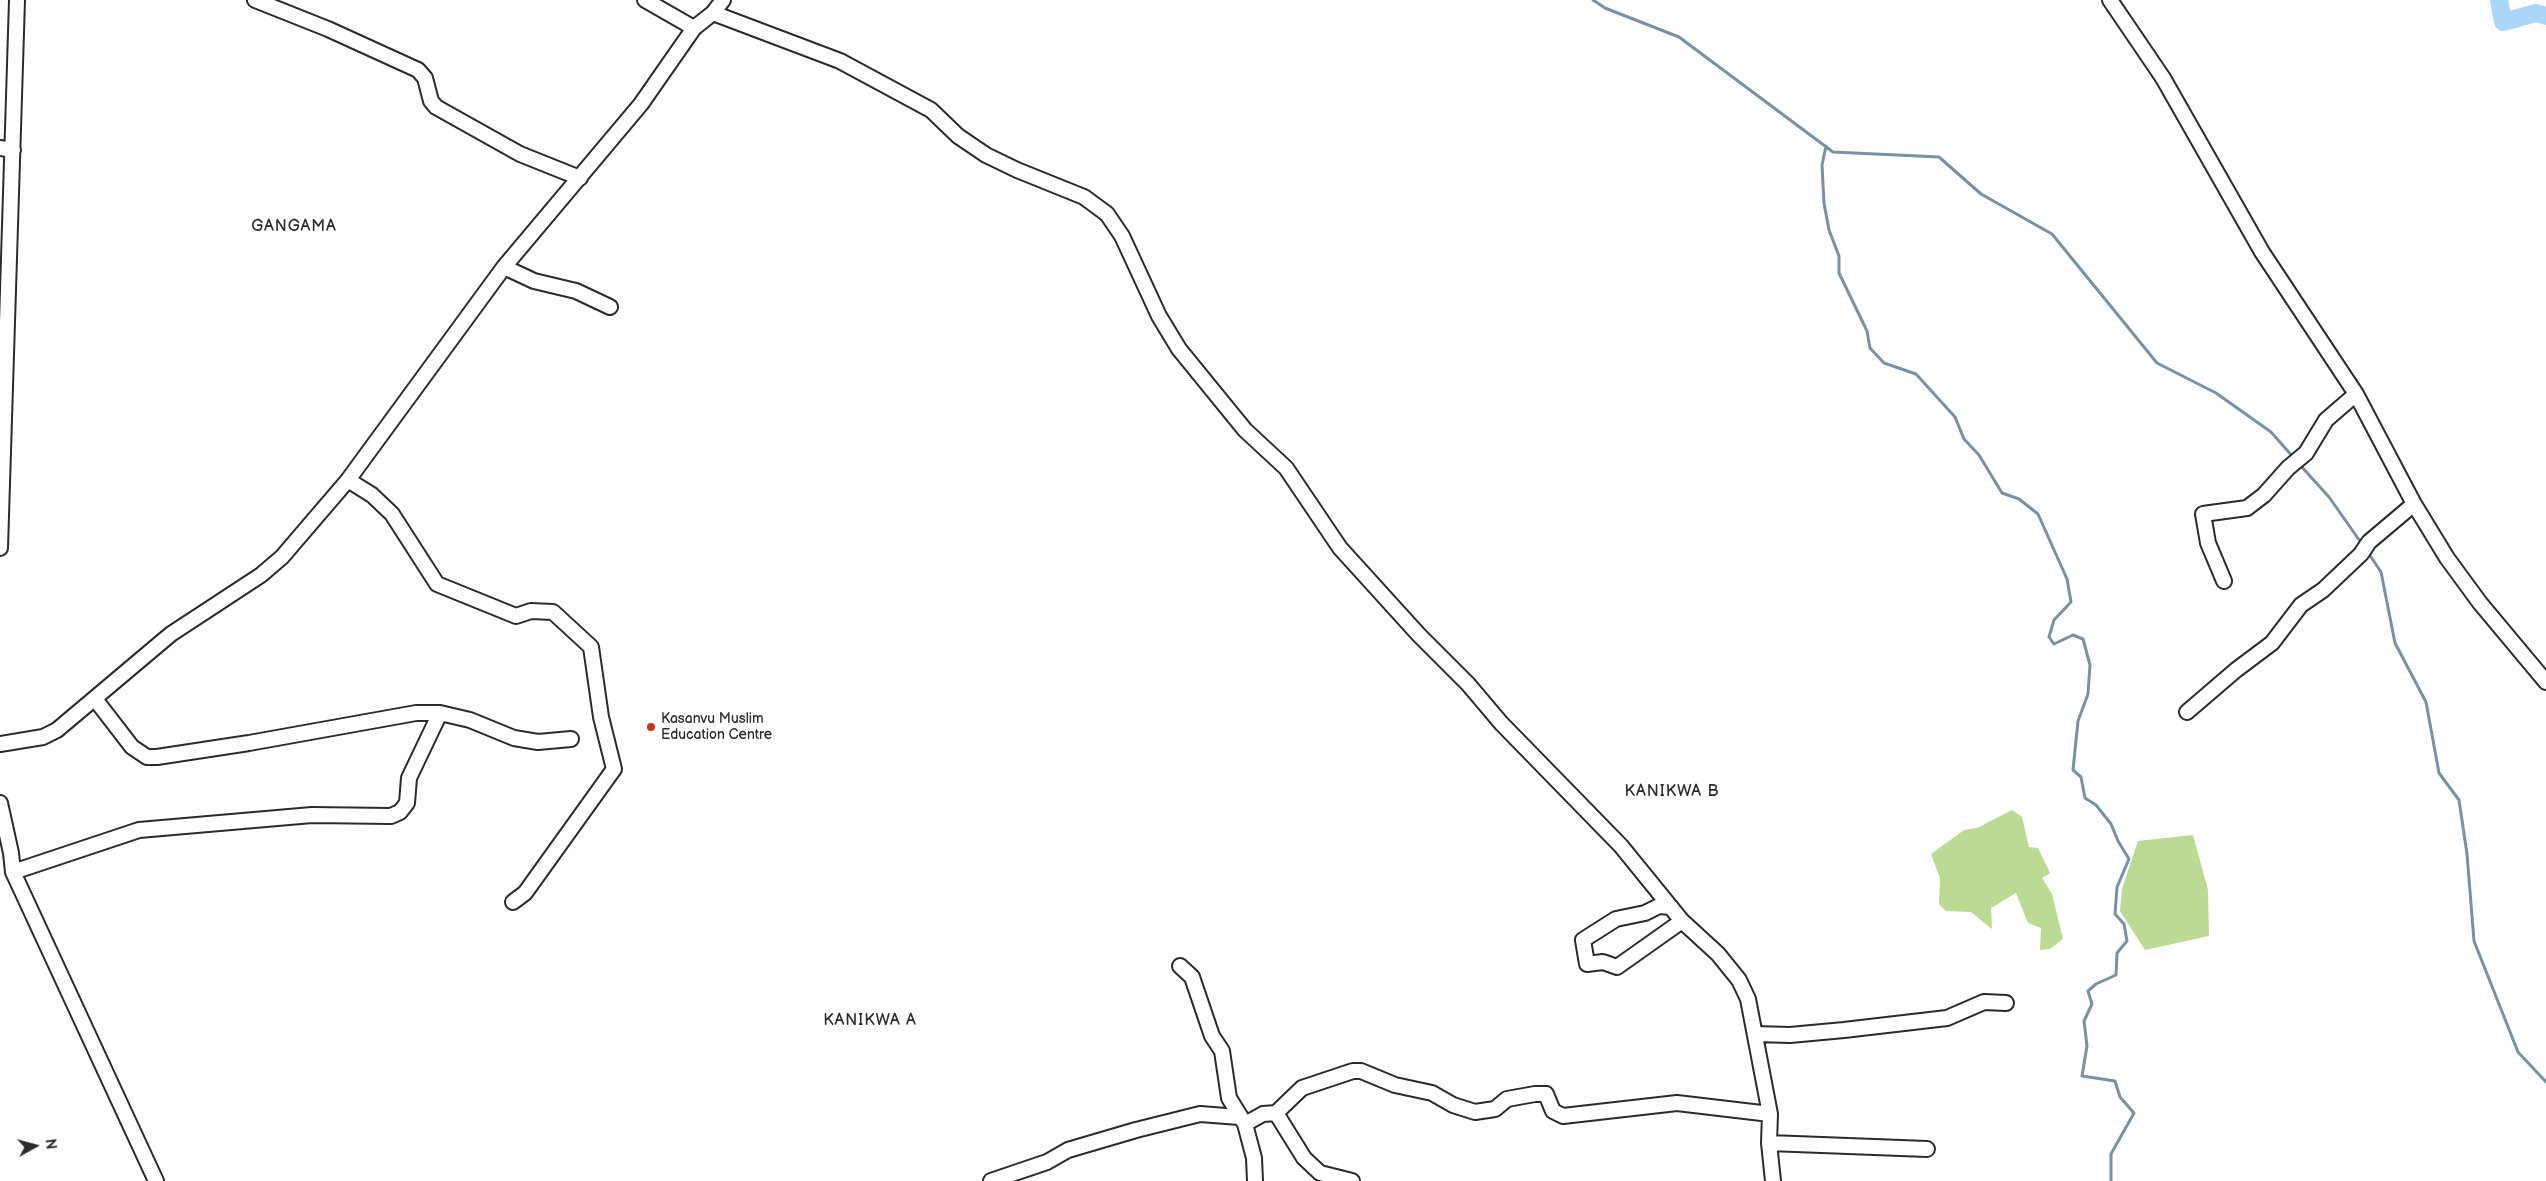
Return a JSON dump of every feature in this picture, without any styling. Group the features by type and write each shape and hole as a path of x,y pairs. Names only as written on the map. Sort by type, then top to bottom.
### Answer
{"street":[{"path":"0,548 6,149 17,0"},
{"path":"255,0 328,29 418,70 425,78 431,101 436,107 520,154 580,178"},
{"path":"645,0 694,28"},
{"path":"0,744 43,737 57,730 172,634 261,575 282,557 348,480 504,267 641,104 694,28 713,13 724,0"},
{"path":"2110,0 2163,78 2262,252 2356,394 2414,504 2460,578 2546,682"},
{"path":"713,13 847,65 930,110 958,136 986,155 1017,170 1084,197 1107,214 1122,236 1159,316 1179,349 1245,430 1286,468 1340,548 1419,635 1468,684 1506,728 1621,846 1682,921 1718,954 1739,980 1748,999 1770,1114 1769,1143 1773,1181"},
{"path":"504,267 534,281 576,291 610,307"},
{"path":"2224,580 2208,543 2203,514 2247,508 2264,495 2288,468 2306,453 2326,420 2356,394"},
{"path":"348,480 372,495 392,514 437,584 516,616 531,611 553,612 591,647 601,717 614,769 525,893 513,902"},
{"path":"2187,712 2272,642 2301,606 2323,590 2365,548 2414,504"},
{"path":"95,700 132,747 147,757 157,757 416,713 440,713 470,720 514,738 538,742 571,738"},
{"path":"13,872 139,830 312,814 392,816 400,812 407,803 409,778 440,713"},
{"path":"0,803 11,853 13,872 156,1181"},
{"path":"1671,907 1659,906 1645,913 1616,920 1583,940 1587,964 1602,962 1618,968 1682,921"},
{"path":"1180,966 1192,977 1212,1036 1222,1051 1230,1098 1242,1120 1254,1158 1256,1181"},
{"path":"1755,1034 1790,1035 1947,1018 1984,1002 2006,1004"},
{"path":"991,1181 1047,1162 1068,1150 1200,1114 1242,1120 1263,1114 1276,1113 1302,1088 1361,1070 1396,1085 1432,1092 1453,1105 1475,1112 1495,1109 1507,1099 1546,1094 1553,1110 1564,1116 1677,1103 1770,1114"},
{"path":"1276,1113 1304,1158 1320,1173 1352,1181"},
{"path":"1769,1143 1927,1149"}],"green space":[{"path":"2012,810 2022,817 2029,847 2038,848 2050,873 2042,878 2052,894 2063,939 2050,949 2040,950 2041,928 2028,923 2016,893 1991,908 1992,929 1971,912 1946,911 1939,904 1940,878 1931,854 1964,830 1977,828"},
{"path":"2193,835 2208,890 2209,936 2145,950 2120,911 2122,889 2138,841"}],"waterway":[{"path":"1593,0 1605,8 1679,37 1833,152 1939,157 1981,194 2052,234 2157,363 2216,393 2271,432 2294,458"},
{"path":"2499,0 2503,22 2536,13 2546,16"},
{"path":"1826,146 1822,165 1824,203 1829,230 1839,256 1839,273 1867,331 1870,348 1884,363 1916,374 1955,417 1964,439 1979,455 2002,493 2019,499 2038,514 2067,579 2071,602 2054,620 2049,637 2054,644 2073,635 2083,639 2090,665 2088,694 2078,721 2073,770 2081,777 2085,798 2096,805 2111,824 2118,841 2129,859 2117,887 2115,914 2124,924 2127,941 2117,953 2116,975 2096,984 2088,991 2092,1004 2084,1021 2087,1046 2082,1076 2115,1081 2120,1097 2134,1113 2111,1154 2111,1181"},
{"path":"2300,465 2329,497 2362,544"},
{"path":"2367,551 2381,572 2395,643 2426,702 2439,773 2459,800 2467,854 2474,941 2518,1052 2546,1082"}],"place":[{"name":"Kasanvu Muslim Education Centre","path":"651,727"}],"district":[{"name":"GANGAMA","path":"294,227"},
{"name":"KANIKWA B","path":"1672,792"},
{"name":"KANIKWA A","path":"870,1021"}]}
